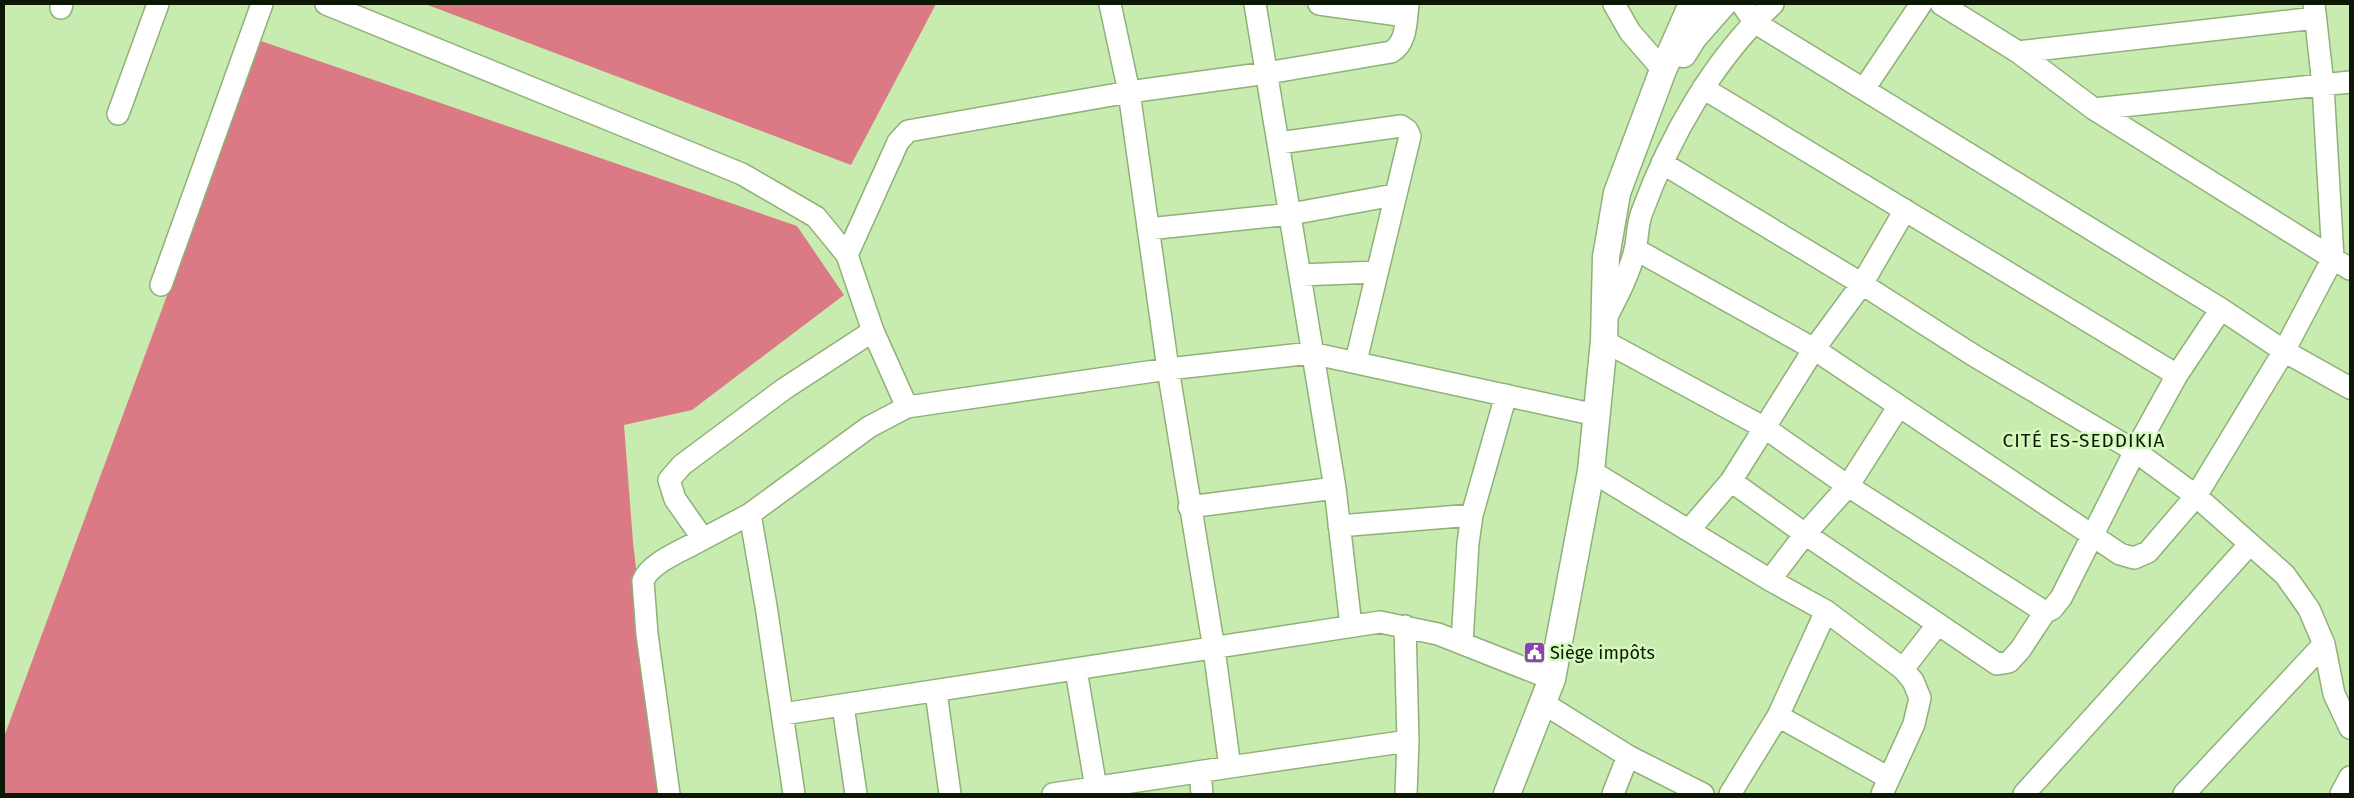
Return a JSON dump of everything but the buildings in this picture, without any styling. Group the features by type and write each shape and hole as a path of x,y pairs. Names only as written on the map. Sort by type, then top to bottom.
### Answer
{"main road":[{"path":"1507,794 1548,691 1590,470 1604,330 1606,257 1617,193 1663,70 1692,4"},
{"path":"1648,112 1693,38 1723,4"}],"street":[{"path":"118,114 158,4"},
{"path":"161,285 262,4"},
{"path":"326,4 742,174 816,217 847,255 873,331 907,407"},
{"path":"1110,4 1129,92 1168,369 1189,507 1214,648 1230,767"},
{"path":"1255,4 1291,214 1311,353 1335,488 1351,626"},
{"path":"847,255 898,142 908,131 1129,92 1266,73 1391,52 1398,48 1403,38 1407,10 1319,4"},
{"path":"1614,4 1630,32 1663,70"},
{"path":"1742,4 1754,22 2221,309 2284,351 2350,388"},
{"path":"1773,4 1754,22 1703,88 1662,163 1642,213 1637,230 1635,249 1624,284 1604,330 1765,428 1848,486 2045,612"},
{"path":"1864,89 1921,4"},
{"path":"1942,4 2018,52 2094,109 2342,263"},
{"path":"1635,249 1814,349 2120,554 2134,558 2148,552 2196,496 2284,351 2342,263 2315,11 2018,52"},
{"path":"2094,109 2350,82"},
{"path":"1703,88 2176,375"},
{"path":"1278,142 1400,126 1407,130 1410,136 1394,196 1356,361"},
{"path":"1662,163 1862,284 1973,355 2135,451 2196,496 2249,546 2285,575 2309,609 2324,644 2334,694 2350,728"},
{"path":"1148,229 1291,214 1394,196"},
{"path":"1689,530 1731,481 1814,349 1862,284 1904,210"},
{"path":"1300,275 1376,272"},
{"path":"1731,481 1805,534 1997,664 2009,662 2020,650 2045,612 2052,609 2060,598 2176,375 2221,309"},
{"path":"703,539 675,500 669,480 673,473 784,389 873,331"},
{"path":"669,794 647,634 643,581 646,573 653,567 750,514 869,427 907,407 1168,369 1311,353 1356,361 1596,415"},
{"path":"1462,643 1467,552 1472,515 1506,394"},
{"path":"1770,580 1805,534 1848,486 1899,406"},
{"path":"1590,470 1770,580 1826,611 1902,669 1913,681 1920,698 1914,724 1885,786 1778,716"},
{"path":"1189,507 1335,488"},
{"path":"750,514 783,714 794,794"},
{"path":"1339,526 1472,515"},
{"path":"2024,794 2249,546"},
{"path":"1730,794 1778,716 1826,611"},
{"path":"783,714 936,692 1380,622 1405,626 1462,643 1548,691 1628,756 1703,794"},
{"path":"1902,669 1938,624"},
{"path":"1405,626 1408,740 1406,794"},
{"path":"2184,794 2324,644"},
{"path":"1076,670 1096,788"},
{"path":"936,692 950,794"},
{"path":"843,706 856,794"},
{"path":"1052,794 1408,740"},
{"path":"1613,794 1628,756"},
{"path":"1200,772 1202,794"},
{"path":"2341,794 2350,777"}],"shaded area":[{"path":"425,4 936,4 851,165"},
{"path":"261,41 797,226 844,295 692,410 624,425 633,542 662,794 4,794 4,737"}],"place":[{"name":"Siège impôts","path":"1534,653"}],"district":[{"name":"CITÉ ES-SEDDIKIA","path":"2084,440"}]}
